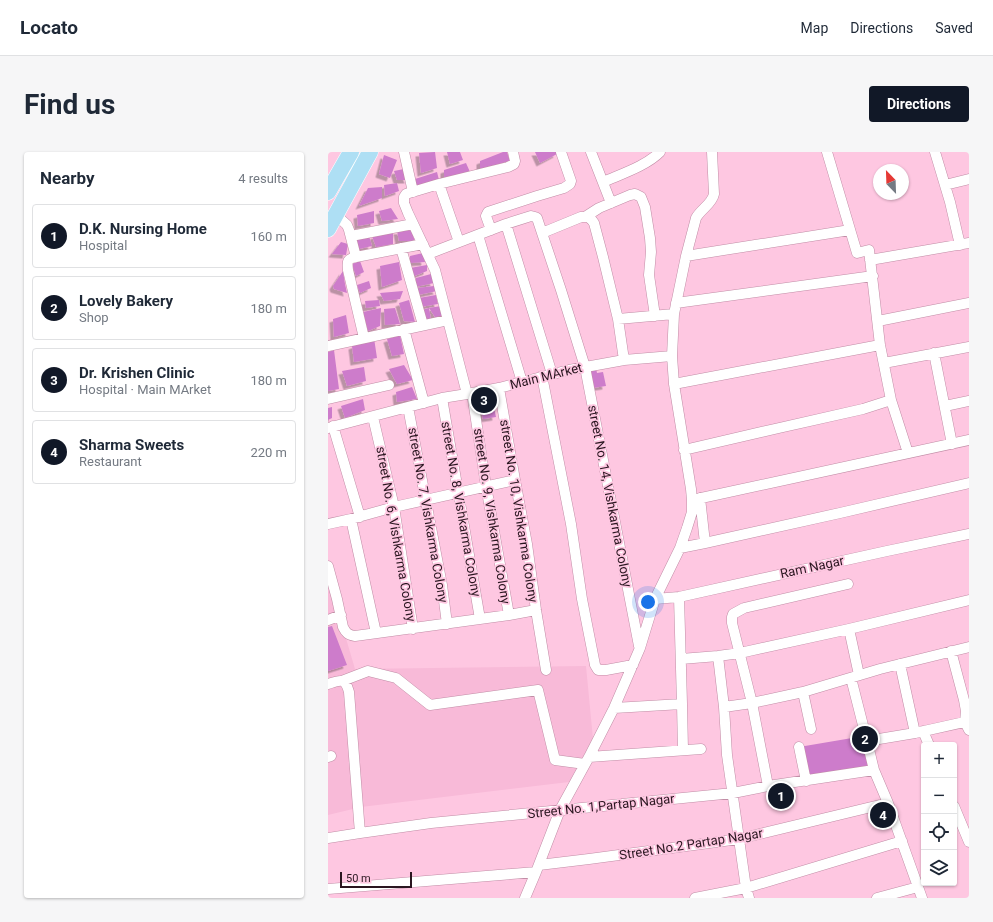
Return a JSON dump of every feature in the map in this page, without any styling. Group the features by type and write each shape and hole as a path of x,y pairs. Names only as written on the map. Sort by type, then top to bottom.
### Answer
{"main road":[{"path":"328,192 351,152"},
{"path":"328,229 370,152"}],"street":[{"path":"404,152 413,192 512,165 515,161 513,152"},
{"path":"491,230 486,216 488,212 564,188 570,184 571,181 561,152"},
{"path":"591,152 611,203"},
{"path":"603,182 647,163 660,152"},
{"path":"705,543 684,450 674,384 672,356 674,314 686,256 696,218 713,198 715,190 712,152"},
{"path":"827,152 856,253 869,250 880,345 891,400 908,453"},
{"path":"870,260 965,244 950,202 935,152"},
{"path":"945,185 969,179"},
{"path":"439,184 460,242"},
{"name":"street No. 9, Vishkarma Colony","path":"413,192 406,194 404,200 413,224 435,270 470,394 509,615"},
{"path":"542,233 585,216 592,211 630,195 635,194 641,197 650,238 651,252 649,275 655,316"},
{"path":"336,215 347,225 356,256"},
{"name":"street No. 14, Vishkarma Colony","path":"506,224 531,216 537,218 585,367 640,648"},
{"path":"585,216 592,219 594,223 618,319 624,360"},
{"path":"351,236 413,224"},
{"path":"428,254 506,224 547,375 582,599 595,664 598,670 633,665"},
{"path":"686,256 850,230"},
{"path":"478,235 522,382"},
{"path":"364,338 347,264 348,260 356,256 423,244"},
{"path":"401,248 423,325"},
{"path":"676,303 873,276"},
{"path":"878,321 969,303"},
{"path":"618,319 674,314"},
{"path":"328,346 448,320"},
{"path":"404,329 424,403"},
{"path":"674,384 880,345"},
{"path":"884,364 969,347"},
{"path":"934,353 952,444"},
{"name":"Main MArket","path":"330,427 442,398 499,388 547,375 585,367 624,360 672,356"},
{"path":"328,399 389,385"},
{"name":"street No. 10, Vishkarma Colony","path":"499,388 514,480 527,544 546,670"},
{"name":"street No. 8, Vishkarma Colony","path":"442,398 480,620"},
{"path":"684,450 863,409 891,400"},
{"path":"944,406 969,401"},
{"name":"street No. 7, Vishkarma Colony","path":"408,407 442,585 447,624"},
{"name":"street No. 6, Vishkarma Colony","path":"373,416 394,507 413,629"},
{"path":"330,427 355,518 376,633"},
{"path":"696,499 969,440"},
{"path":"328,524 394,507 514,480"},
{"path":"680,548 969,483"},
{"path":"525,898 560,810 614,708 633,665 640,648 655,599 680,548 696,499"},
{"name":"Ram Nagar","path":"655,599 679,597 969,534"},
{"path":"328,566 345,632 349,635 355,636 413,629 480,620 536,610"},
{"path":"768,786 752,703 732,614 744,608 848,584"},
{"path":"679,597 684,750"},
{"path":"681,659 740,653 969,600"},
{"path":"328,620 341,615"},
{"path":"849,629 855,677 866,741 874,770 888,803 922,898"},
{"path":"724,707 752,703 803,692 900,664 969,647"},
{"path":"866,741 968,724 964,700 951,651"},
{"path":"718,656 724,707 727,755 746,888 749,898"},
{"path":"900,664 919,732 927,742"},
{"path":"328,684 340,680 342,681 368,671 396,678 430,705 538,690 555,760 587,760 701,749"},
{"path":"342,681 347,686 349,692 360,833"},
{"path":"803,692 811,729"},
{"path":"614,708 682,704"},
{"path":"799,747 806,781"},
{"name":"Street No. 1,Partap Nagar","path":"328,838 431,823 733,793 768,786 874,770"},
{"name":"Street No.2 Partap Nagar","path":"328,889 538,868 589,859 739,839 888,803"},
{"path":"957,813 969,842"},
{"path":"695,898 746,888 902,841"},
{"path":"877,898 918,887"}],"shaded area":[{"path":"328,577 355,669 586,666 593,739 569,782 361,807 328,815"}],"building":[{"path":"435,152 437,168 421,173 419,153"},
{"path":"447,152 460,152 463,160 450,164"},
{"path":"503,152 507,152 510,161 480,169 480,161"},
{"path":"535,152 556,152 557,154 540,163"},
{"path":"384,155 397,160 390,178 379,174"},
{"path":"466,163 470,172 444,178 444,170"},
{"path":"404,169 408,180 397,180 394,171"},
{"path":"437,172 439,180 414,186 415,179"},
{"path":"397,183 399,191 385,196 384,185"},
{"path":"382,187 382,198 359,206 368,188"},
{"path":"391,208 398,219 382,221 379,211"},
{"path":"374,211 374,223 358,226 357,215"},
{"path":"411,230 415,241 399,241 397,231"},
{"path":"393,232 393,244 376,247 372,236"},
{"path":"369,236 372,246 359,249 356,238"},
{"path":"341,242 348,244 346,255 332,254"},
{"path":"423,253 425,262 410,263 410,256"},
{"path":"360,261 364,272 356,276 352,264"},
{"path":"399,262 402,280 382,287 380,266"},
{"path":"427,265 427,271 412,277 410,268"},
{"path":"343,271 347,293 334,289 333,286"},
{"path":"431,274 434,283 415,287 416,278"},
{"path":"369,281 371,288 360,293 357,285"},
{"path":"434,286 437,291 418,295 417,288"},
{"path":"403,291 400,299 384,301 380,293"},
{"path":"436,295 438,304 420,307 419,298"},
{"path":"379,300 380,306 366,308 365,301"},
{"path":"409,300 415,322 404,321 399,303"},
{"path":"441,306 443,317 435,317 429,308"},
{"path":"381,308 380,326 368,331 363,312"},
{"path":"395,308 400,324 385,325 384,309"},
{"path":"429,308 431,320 425,320 422,310"},
{"path":"346,315 349,333 334,337 333,319"},
{"path":"400,335 404,354 392,356 387,339"},
{"path":"374,338 377,358 354,362 352,346"},
{"path":"334,350 339,389 328,391 328,352"},
{"path":"404,365 413,380 397,384 389,369"},
{"path":"364,367 366,381 347,386 342,371"},
{"path":"596,368 597,373 603,372 606,386 592,388 589,369"},
{"path":"412,387 417,399 397,402 396,392"},
{"path":"491,394 496,417 483,419 478,397"},
{"path":"363,399 365,410 345,418 341,406"},
{"path":"332,407 332,418 328,420 328,408"},
{"path":"332,626 347,665 328,671 328,627"},
{"path":"864,737 874,770 808,778 799,747"},
{"path":"775,786 781,786 781,793 789,792 790,800 777,801"}],"place":[{"name":"Dr. Krishen Clinic","path":"484,400"},
{"name":"Lovely Bakery","path":"865,739"},
{"name":"D.K. Nursing Home","path":"781,796"},
{"name":"Sharma Sweets","path":"883,815"}]}
